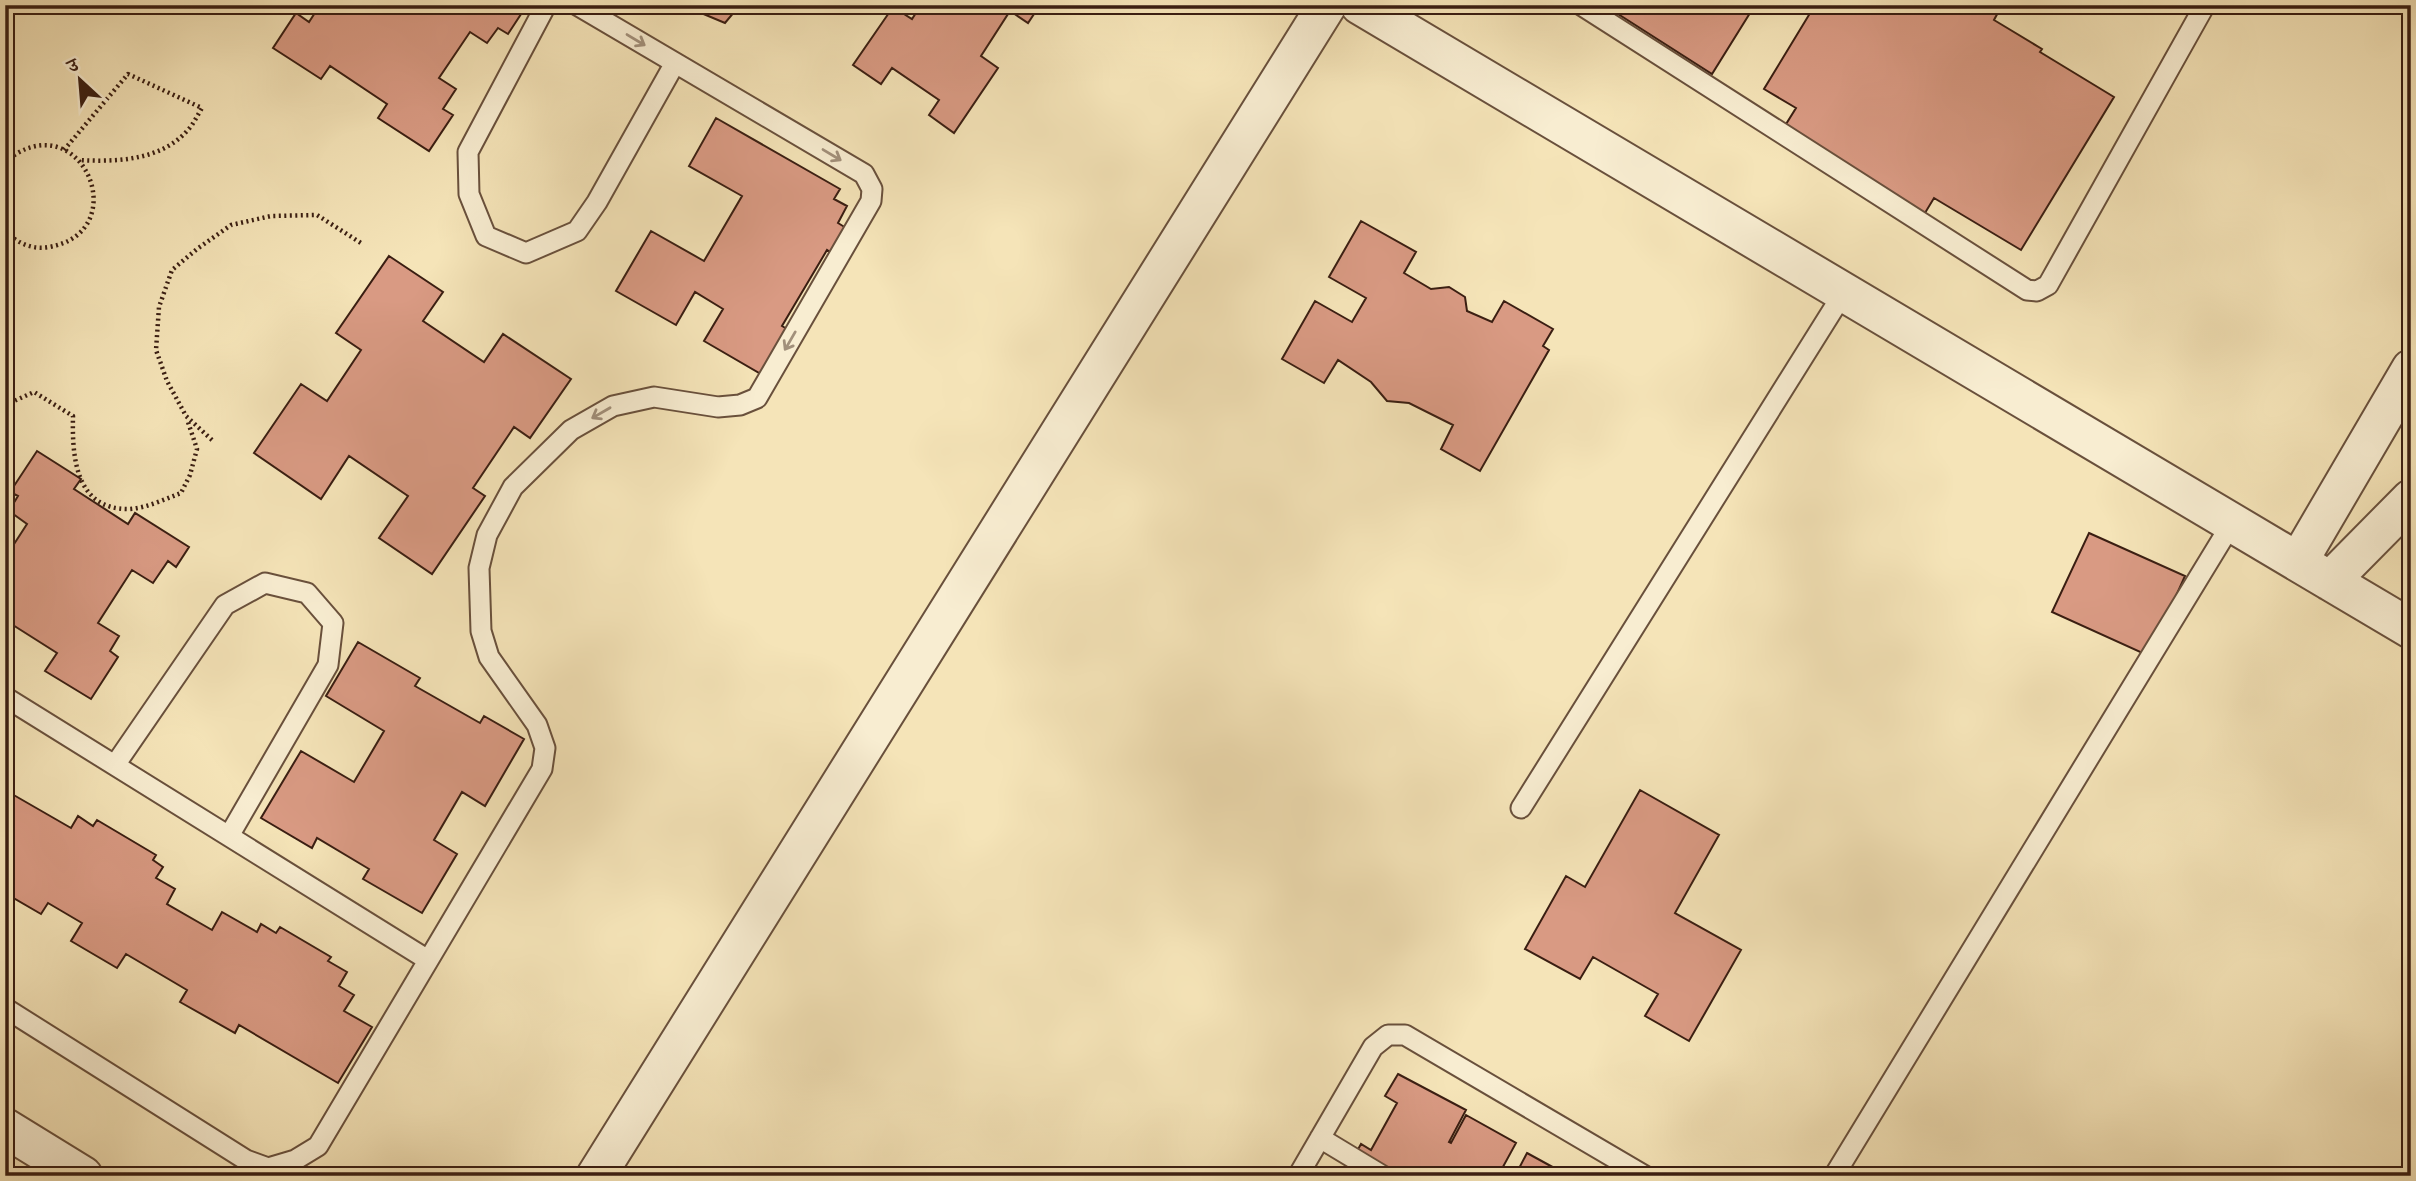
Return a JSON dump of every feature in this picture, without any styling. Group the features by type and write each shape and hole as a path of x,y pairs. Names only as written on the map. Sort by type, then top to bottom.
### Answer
{"street":[{"path":"596,1176 1327,5"},
{"path":"1360,5 2411,629"},
{"path":"2314,572 2411,369"},
{"path":"2314,572 2411,499"},
{"path":"5,1128 83,1176"}],"lane":[{"path":"546,5 468,152 469,194 486,236 526,253 577,231 597,202 675,63"},
{"path":"5,1008 246,1160 268,1168 295,1160 318,1146 542,769 545,748 537,725 489,657 481,631 479,568 487,535 513,487 571,430 613,406 654,397 718,407 740,405 757,398 871,201 872,189 864,174 577,5"},
{"path":"1581,5 2027,290 2037,291 2048,285 2204,5"},
{"path":"1521,808 1844,292"},
{"path":"1835,1176 2232,523"},
{"path":"115,765 225,605 265,583 307,593 333,623 328,665 229,836"},
{"path":"5,697 428,960"},
{"path":"1298,1176 1373,1047 1388,1035 1405,1035 1645,1176"},
{"path":"1320,1138 1382,1176"}],"path":[{"path":"64,150 128,74 202,108 187,131 171,145 153,153 110,162 79,160"},
{"path":"5,162 16,153 31,147 48,146 64,150 79,160 89,174 94,190 93,207 87,223 76,236 61,245 44,248 27,246 5,231"},
{"path":"5,405 34,392 73,416 72,446 75,468 86,489 107,506 130,509 150,505 181,493 190,475 197,449 186,416 167,382 156,350 159,307 172,270 231,225 271,216 317,215 361,243"},
{"path":"5,237 12,238"},
{"path":"186,416 212,440"}],"building":[{"path":"320,5 520,5 525,8 508,34 498,28 487,43 470,32 439,78 456,89 443,109 453,115 429,151 378,118 387,104 330,66 321,79 273,48 296,13 309,22"},
{"path":"682,5 740,5 725,23"},
{"path":"921,5 1040,5 1028,23 1010,11 981,56 998,68 954,133 929,115 939,100 892,68 881,84 853,65 893,7 912,19"},
{"path":"1604,5 1755,5 1712,74"},
{"path":"1815,5 1998,5 2001,7 1994,20 2114,97 2021,250 1934,198 1925,213 1783,129 1796,108 1764,89"},
{"path":"716,118 840,189 834,199 847,206 838,223 851,231 836,256 827,250 782,326 792,332 766,377 704,341 723,309 695,292 676,325 616,291 651,231 704,261 742,196 689,166"},
{"path":"1361,221 1416,252 1404,273 1431,289 1449,287 1465,297 1467,311 1492,322 1504,301 1553,329 1543,346 1549,350 1480,471 1441,449 1453,425 1409,403 1387,401 1371,382 1338,360 1324,383 1282,359 1315,301 1352,322 1366,298 1329,277"},
{"path":"389,256 443,292 423,321 484,362 503,334 571,379 530,438 514,427 473,488 485,496 432,574 379,538 408,496 349,456 321,499 254,453 301,384 327,401 361,350 336,333"},
{"path":"37,451 81,479 74,489 128,524 135,513 189,547 176,567 168,561 153,583 132,570 98,623 119,636 110,651 118,657 91,699 45,671 57,653 5,620 5,558 27,524 9,511 18,496 10,492"},
{"path":"2089,533 2185,576 2149,656 2052,612"},
{"path":"358,642 420,678 415,686 480,723 484,716 524,739 485,806 462,792 434,840 457,854 422,913 363,879 369,869 317,838 312,848 261,818 301,751 354,782 384,731 326,696"},
{"path":"5,790 71,828 78,816 93,826 97,820 156,855 153,860 163,867 156,878 175,889 167,904 212,930 222,912 257,932 261,924 276,933 280,927 331,957 328,961 347,972 339,986 354,995 344,1011 372,1027 338,1083 239,1025 235,1033 180,1002 187,990 126,954 117,968 71,941 82,923 48,903 41,914 5,893 10,883 5,881"},
{"path":"1640,790 1719,835 1675,913 1741,950 1689,1041 1645,1016 1658,994 1593,957 1580,979 1525,949 1566,876 1585,887"},
{"path":"1398,1074 1466,1110 1449,1142 1451,1143 1466,1115 1516,1143 1498,1176 1422,1176 1407,1168 1403,1176 1397,1176 1356,1153 1361,1144 1371,1150 1397,1103 1385,1096"},
{"path":"1527,1153 1569,1176 1515,1176"}]}
